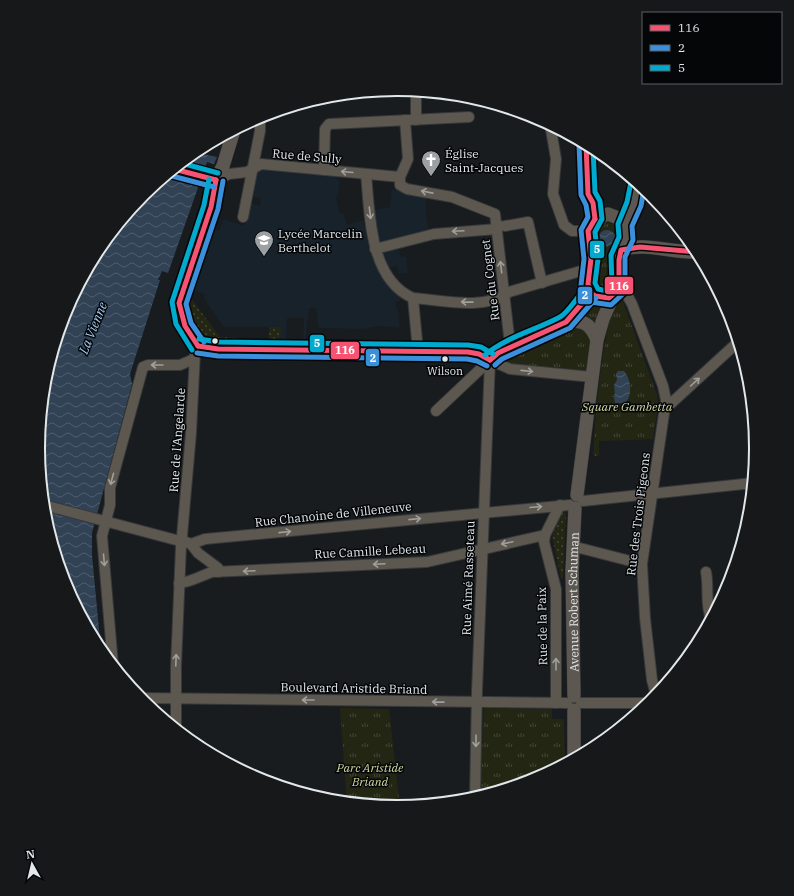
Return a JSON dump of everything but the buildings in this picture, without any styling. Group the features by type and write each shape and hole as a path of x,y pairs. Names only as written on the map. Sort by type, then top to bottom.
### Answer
{"main road":[{"path":"232,137 223,166 216,180 212,207 180,303 180,315 184,327 198,346 225,349 468,352 479,354 490,360 498,353 566,322 580,321 586,323 592,328 597,340"},
{"path":"586,151 588,194 593,203 595,219"},
{"path":"181,171 216,180"},
{"path":"566,322 584,299 595,295 604,299 616,293 620,279 617,262 620,250 626,238 626,228 634,204 637,190"},
{"path":"588,231 595,219 608,214 621,220 626,228 644,246"},
{"name":"Avenue Robert Schuman","path":"588,231 591,249 591,268 588,284 595,295 603,319"},
{"path":"620,250 632,246 644,246 665,251 690,252"},
{"name":"Avenue Robert Schuman","path":"574,753 570,703 573,503 597,340 603,319 616,293"}],"street":[{"path":"416,97 416,120"},
{"path":"324,170 325,129 329,124 469,117"},
{"path":"400,177 408,159 405,120"},
{"path":"243,217 251,169 260,131 260,124"},
{"path":"551,131 556,159 553,194 564,225 568,230 588,231"},
{"name":"Rue de Sully","path":"216,180 229,174 242,174 261,164 400,177"},
{"path":"366,174 377,257 395,284 404,294 413,298 470,303 505,296 509,292 591,268"},
{"name":"Rue du Cognet","path":"400,177 400,185 407,188 452,197 495,214 500,227 509,336 513,347"},
{"path":"375,249 434,234 500,227 528,222 542,282"},
{"path":"616,293 627,295 632,304 663,386 666,408"},
{"path":"413,298 418,351"},
{"name":"Rue de l'Angelarde","path":"176,721 175,699 179,583 193,408 194,359 198,346"},
{"path":"666,408 734,346"},
{"path":"112,654 101,520 110,505 110,488 143,367 148,365 180,365 194,359"},
{"path":"436,411 490,360 510,369 592,377"},
{"name":"Rue Aimé Rasseteau","path":"475,791 482,549 490,360"},
{"name":"Rue des Trois Pigeons","path":"653,690 644,612 642,564 666,408"},
{"name":"Rue Chanoine de Villeneuve","path":"183,542 573,503 747,484"},
{"path":"545,535 573,503"},
{"path":"50,507 183,542 218,568 215,572 201,576 192,582 179,583"},
{"name":"Rue Camille Lebeau","path":"215,572 427,562 545,535"},
{"name":"Rue de la Paix","path":"545,535 544,542 556,589 570,703"},
{"path":"572,546 642,564"},
{"path":"706,572 709,585 708,612"},
{"name":"Boulevard Aristide Briand","path":"149,698 570,703 644,699"}],"shaded area":[{"name":"Lycée Marcelin Berthelot","path":"259,169 302,174 302,171 338,174 337,180 340,181 338,196 336,197 339,213 343,213 347,225 363,220 364,226 368,225 374,258 401,300 395,302 398,310 400,328 380,326 363,329 320,328 318,327 316,308 309,308 305,343 303,343 304,318 287,318 286,343 280,343 280,327 224,327 204,299 205,294 192,290 213,229 219,231 223,219 244,226 248,206 251,204 260,205 261,198 253,197 251,193 255,172"},
{"path":"392,190 426,194 426,215 429,231 379,244 373,210 390,207"},
{"path":"398,246 401,257 406,256 408,273 399,274 397,266 388,268 381,250"}],"green space":[{"path":"606,219 617,223 623,234 616,283 611,292 600,293 593,286 594,234 597,225"},
{"path":"188,297 190,297 220,337 238,338 238,340 215,339 202,334 192,323 188,313"},
{"name":"Square Gambetta","path":"620,300 623,302 657,395 658,404 653,439 599,441 599,456 594,456 595,424 604,347 614,308"},
{"path":"592,301 599,306 601,310 597,333 573,319 586,302"},
{"name":"Square Gambetta","path":"575,326 593,333 589,371 508,364 507,356"},
{"path":"269,327 281,327 280,343 269,343"},
{"path":"562,512 566,513 563,577 561,578 552,536"},
{"name":"Parc Aristide Briand","path":"340,708 389,709 399,800 347,796"},
{"path":"484,708 552,709 552,719 564,719 565,757 532,773 480,790"}],"water":[{"name":"La Vienne","path":"203,154 217,157 214,164 207,162 168,273 162,271 158,280 160,280 130,374 132,384 92,533 92,555 100,637 81,604 64,561 57,539 48,494 45,448 46,425 48,402 57,357 81,292 104,252 132,216 165,183 201,155"},
{"path":"607,230 613,232 615,238 613,244 607,246 601,244 599,238 601,232"},
{"path":"618,371 624,371 630,383 628,400 625,403 615,403 614,397 611,397 615,395 614,385 617,380 616,374"}],"transit line":[{"name":"2","path":"579,147 581,195 586,205 588,217 581,230 584,259 581,285 585,296 591,302 611,305 625,292 625,257 633,240 632,226 641,206 643,196"},
{"name":"116","path":"586,151 588,194 593,203 595,219"},
{"name":"5","path":"593,155 595,192 600,201 602,219 595,232 598,259 595,283 598,289 607,291 612,286 611,255 619,237 618,224 627,202 631,184"},
{"name":"5","path":"188,165 218,173"},
{"name":"116","path":"181,171 216,180"},
{"name":"2","path":"173,176 214,187"},
{"name":"5","path":"192,350 176,324 172,302 204,205 209,179"},
{"name":"116","path":"198,346 185,326 179,303 211,207 216,180"},
{"name":"2","path":"204,342 191,323 186,304 218,209 223,181"},
{"name":"116","path":"595,219 588,231 591,259 588,284 591,293 595,296 609,298 619,289 619,260 621,250 640,247 689,251"},
{"name":"5","path":"485,355 502,343 560,317 567,311 586,288"},
{"name":"116","path":"490,360 498,353 566,322 591,293"},
{"name":"2","path":"495,365 502,359 570,328 596,298"},
{"name":"5","path":"199,339 219,342 468,345 481,347 493,354"},
{"name":"116","path":"198,346 218,349 468,352 479,354 490,360"},
{"name":"2","path":"197,353 218,356 467,359 477,361 487,366"}],"place":[{"name":"Église Saint-Jacques","path":"431,177"},
{"name":"Lycée Marcelin Berthelot","path":"264,257"},
{"name":"Wilson","path":"445,359"}]}
